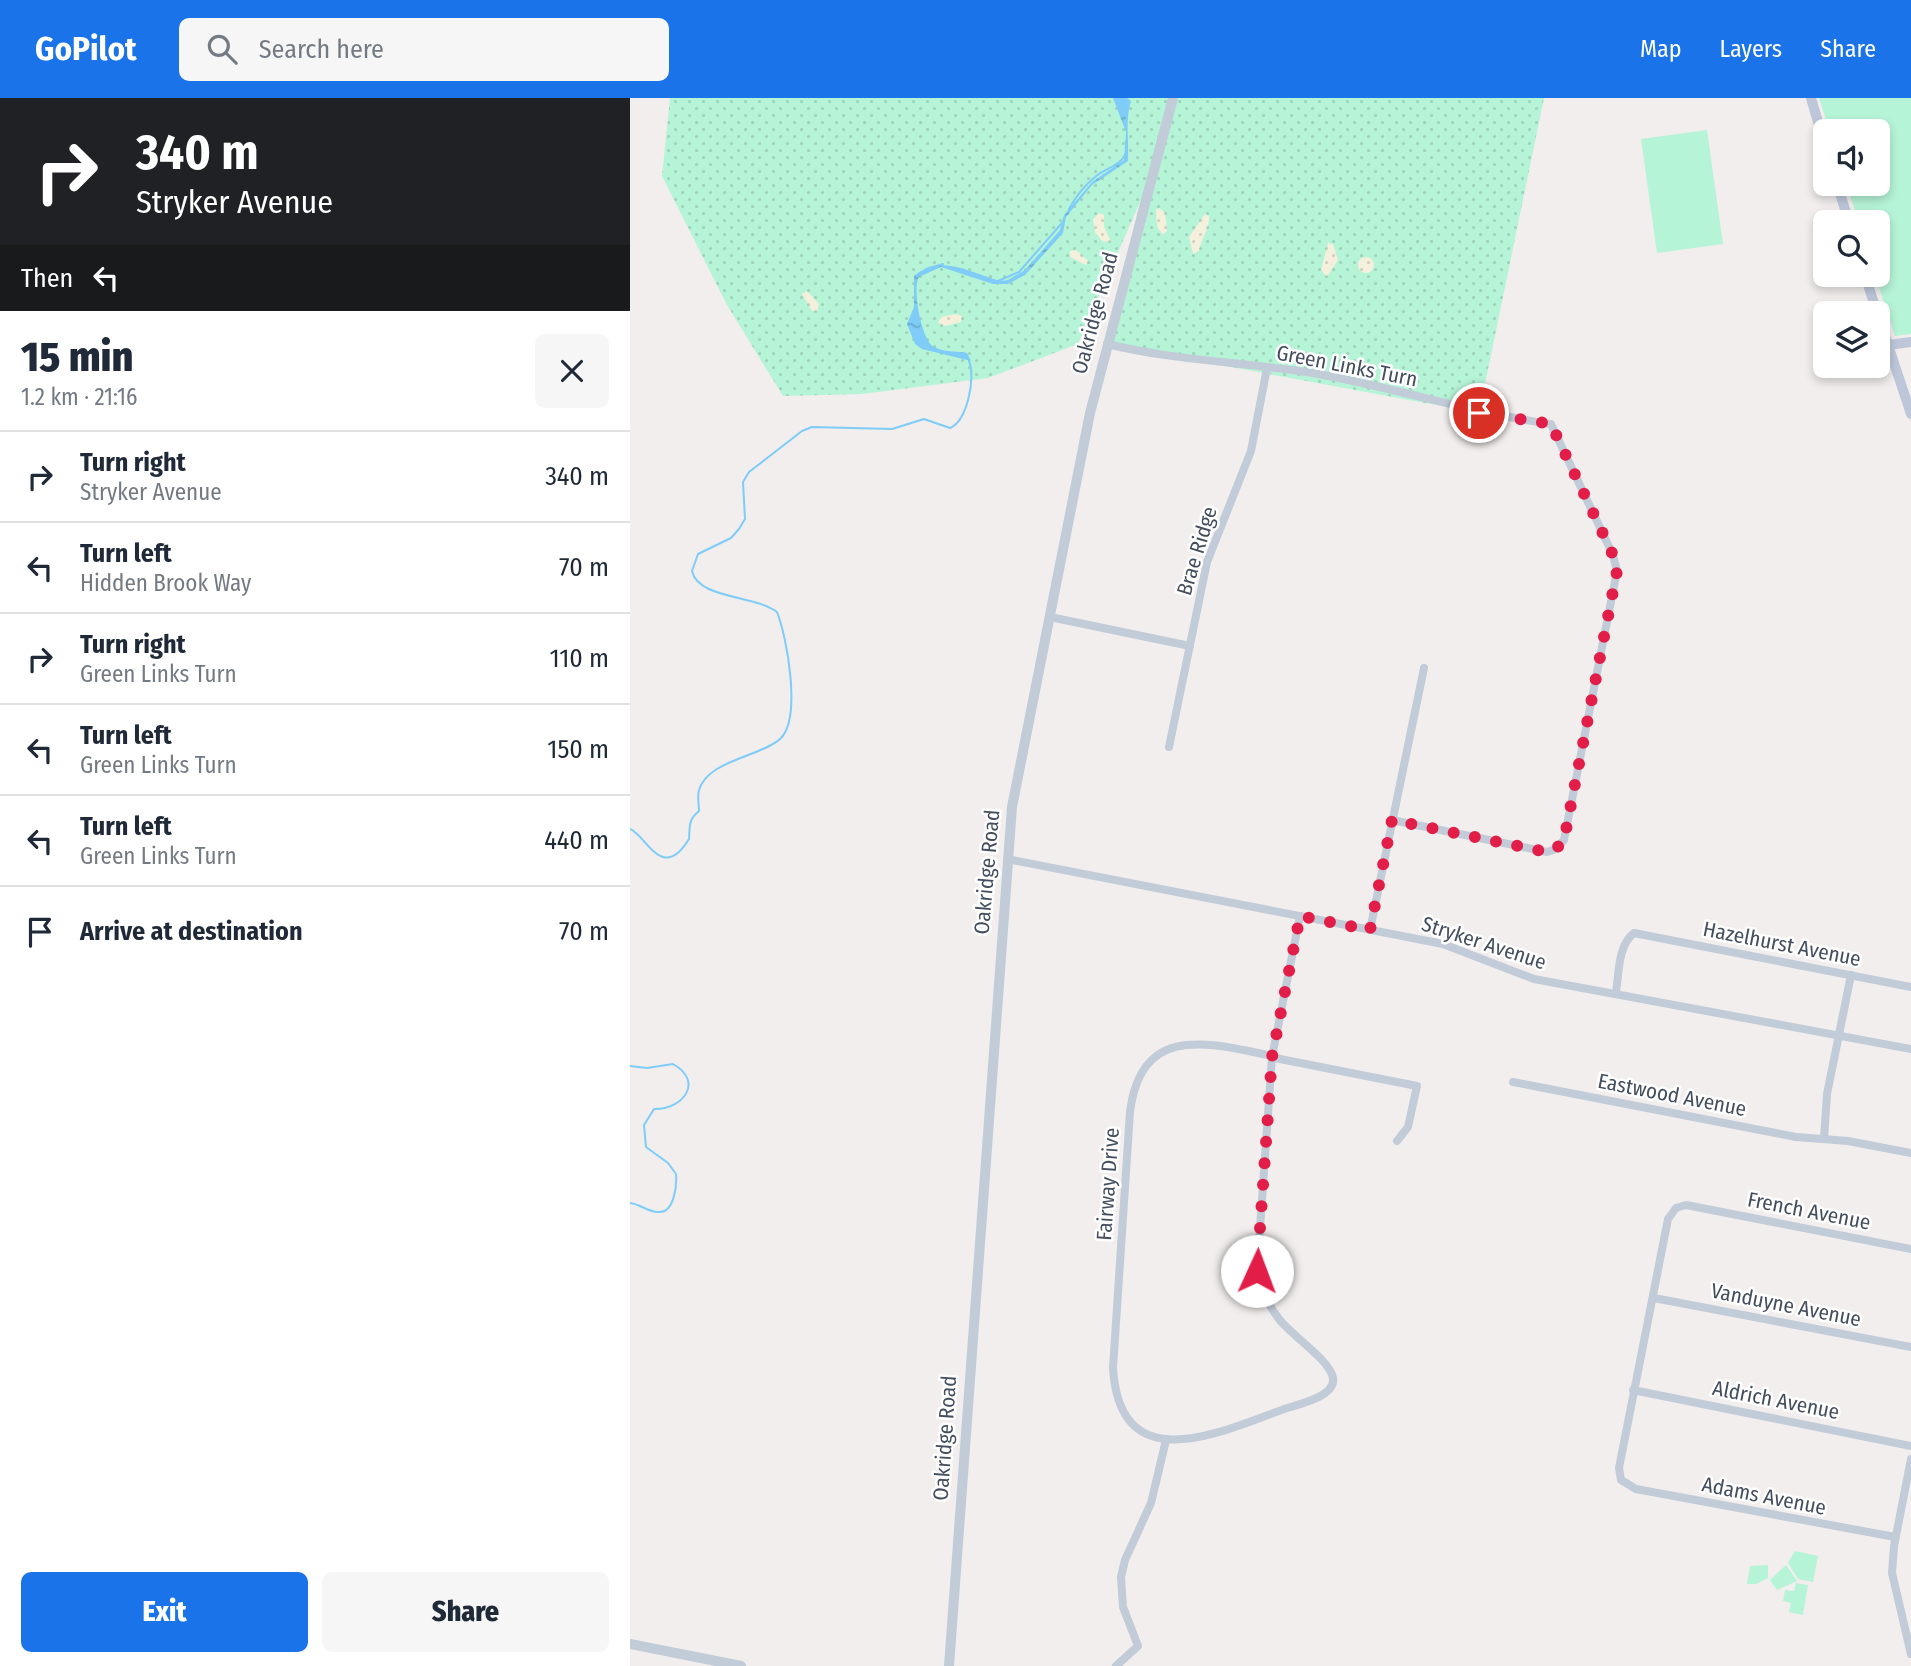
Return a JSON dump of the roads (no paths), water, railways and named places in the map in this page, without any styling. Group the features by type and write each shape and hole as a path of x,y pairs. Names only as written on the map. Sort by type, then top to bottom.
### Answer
{"main road":[{"path":"1811,98 1817,119"},
{"path":"1890,345 1911,342"},
{"path":"1890,351 1911,414"}],"street":[{"name":"Oakridge Road","path":"949,1666 1007,859 1017,774 1090,413 1173,98"},
{"name":"Green Links Turn","path":"1107,344 1226,365 1336,377 1479,413 1551,424 1613,555 1617,571 1564,840 1556,849 1547,852 1392,820"},
{"name":"Brae Ridge","path":"1169,747 1207,562 1251,451 1267,368"},
{"path":"1050,617 1190,646"},
{"path":"1370,930 1424,668"},
{"name":"Stryker Avenue","path":"1007,859 1458,948 1534,979 1616,992 1911,1049"},
{"path":"1116,1666 1139,1643 1122,1607 1121,1577 1151,1503 1166,1440 1198,1439 1284,1409 1328,1391 1333,1378 1324,1364 1279,1319 1260,1285 1257,1271 1272,1057 1300,916"},
{"name":"Hazelhurst Avenue","path":"1616,992 1625,942 1634,933 1911,987"},
{"path":"1824,1139 1827,1094 1851,975"},
{"name":"Fairway Drive","path":"1166,1440 1153,1436 1132,1422 1119,1404 1114,1388 1113,1368 1126,1168 1134,1090 1151,1060 1177,1045 1216,1045 1417,1086 1408,1127 1397,1141"},
{"name":"Eastwood Avenue","path":"1513,1082 1783,1134 1911,1153"},
{"name":"French Avenue","path":"1654,1298 1670,1214 1682,1205 1911,1249"},
{"path":"1633,1390 1654,1298"},
{"name":"Vanduyne Avenue","path":"1654,1298 1911,1348"},
{"name":"Aldrich Avenue","path":"1633,1390 1911,1446"},
{"name":"Adams Avenue","path":"1633,1390 1619,1468 1621,1480 1627,1485 1895,1537"},
{"path":"1911,1459 1907,1499 1895,1537 1893,1586 1911,1654"},
{"path":"630,1644 741,1666"}],"water":[{"path":"1113,98 1127,98 1131,101 1128,161 1092,185 1066,217 1063,233 1025,275 1008,284 993,284 941,267 919,277 919,313 929,342 941,350 967,353 971,361 922,349 915,344 907,324 914,307 914,276 924,269 945,265 1000,281 1008,280 1025,270 1060,230 1064,215 1092,182 1124,160 1126,132"}],"waterway":[{"path":"1069,209 1087,184 1117,164 1126,153"},
{"path":"998,281 1019,272 1062,223"},
{"path":"926,269 943,264"},
{"path":"630,829 656,853 671,857 689,839 691,820 699,811 698,792 704,780 723,765 771,745 780,739 787,729 791,697 790,677 785,640 777,612 755,602 705,587 696,580 692,571 698,554 731,538 745,519 743,482 749,472 802,431 812,427 892,429 924,419 950,428 961,417 971,388 969,361"},
{"path":"630,1066 647,1068 673,1064 683,1071 688,1086 681,1100 673,1105 654,1109 644,1125 646,1147 668,1163 676,1174 671,1204 668,1209 658,1212 630,1203"}]}
